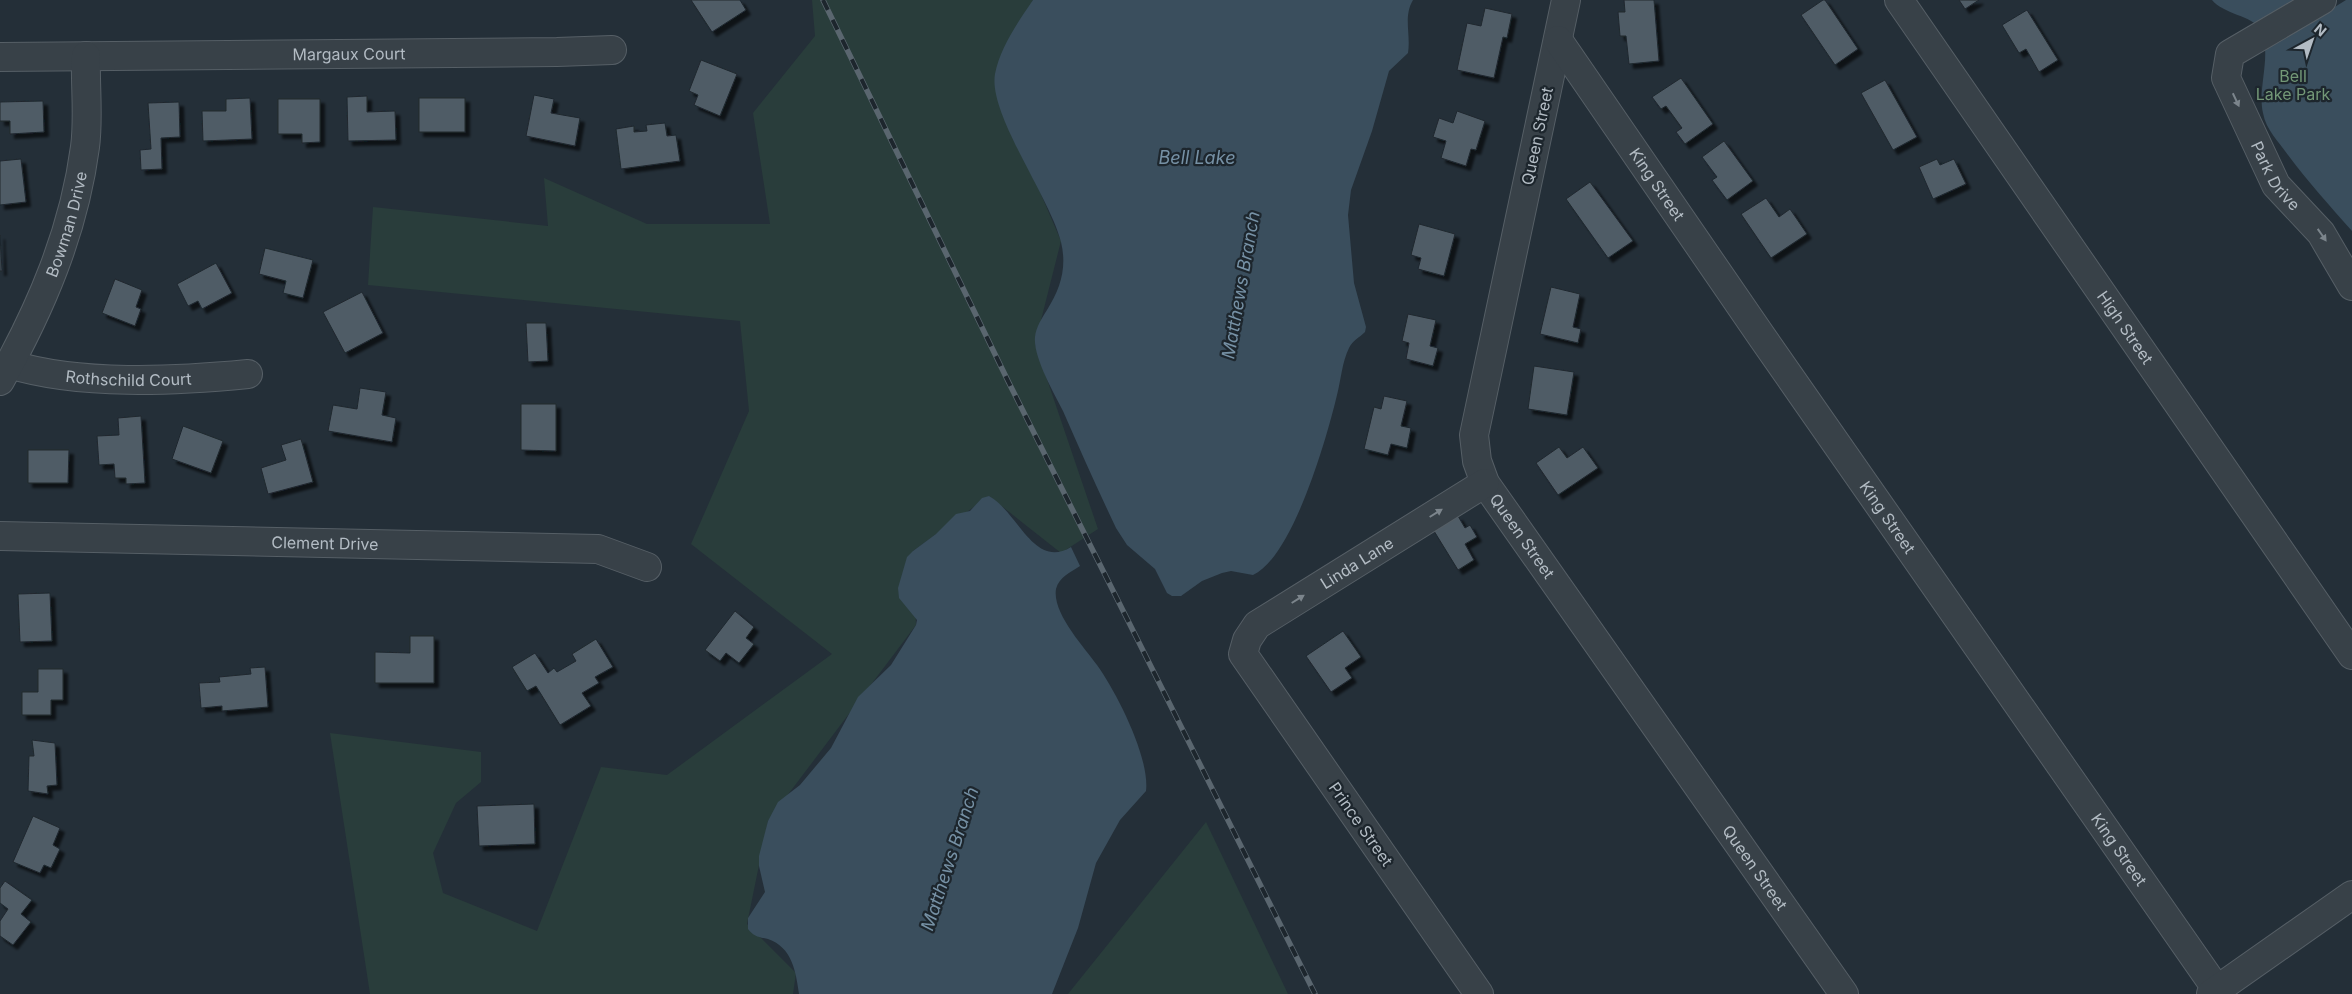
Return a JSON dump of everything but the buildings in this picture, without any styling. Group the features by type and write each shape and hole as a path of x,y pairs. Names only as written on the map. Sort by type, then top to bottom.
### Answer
{"street":[{"name":"Queen Street","path":"1566,0 1474,435 1477,461 1485,483 1844,994"},
{"name":"High Street","path":"1899,0 2352,655"},
{"name":"Park Drive","path":"2322,0 2241,48 2226,78 2276,185 2321,232 2352,286"},
{"name":"King Street","path":"1558,40 2216,993"},
{"name":"Margaux Court","path":"0,57 612,50"},
{"name":"Bowman Drive","path":"5,373 52,276 74,212 86,145 86,56"},
{"name":"Rothschild Court","path":"5,373 188,380 248,374"},
{"name":"Linda Lane","path":"1243,654 1247,640 1257,625 1485,483"},
{"name":"Clement Drive","path":"0,536 598,549 647,567"},
{"name":"Prince Street","path":"1243,654 1479,994"},
{"path":"2216,993 2352,895"}],"green space":[{"path":"812,0 1033,0 995,87 1061,241 1035,344 1098,529 1061,553 989,496 913,551 916,625 768,821 747,924 796,973 793,994 370,994 330,733 481,752 481,782 456,803 433,853 443,893 537,931 601,767 667,775 832,654 691,544 749,411 740,321 368,285 373,207 548,226 544,178 647,224 770,224 753,113 815,36"},
{"path":"1206,822 1288,994 1068,994"}],"water":[{"name":"Bell Lake","path":"1033,0 1413,0 1408,13 1408,53 1389,71 1372,131 1351,190 1348,215 1354,283 1366,327 1365,332 1352,343 1347,353 1317,466 1295,521 1282,545 1268,564 1253,575 1231,571 1202,581 1181,596 1172,596 1167,593 1155,569 1127,545 1116,528 1037,354 1035,345 1036,333 1056,294 1062,277 1063,251 1055,224 1010,133 995,91 997,64 1005,45"},
{"name":"Bell Lake Park","path":"2212,0 2305,0 2325,13 2346,0 2352,0 2352,231 2303,175 2273,136 2267,125 2262,103 2265,49 2260,29 2251,21 2223,9"},
{"name":"Matthews Branch","path":"989,496 1009,514 1036,545 1047,551 1058,552 1071,547 1080,566 1066,575 1056,589 1059,608 1070,629 1105,677 1122,708 1138,744 1143,761 1146,791 1120,820 1096,863 1078,928 1052,994 799,994 794,969 788,954 776,943 755,935 748,929 748,918 765,892 759,866 759,856 768,821 778,802 800,785 831,748 858,697 891,665 916,625 917,620 899,598 898,588 907,557 936,534 956,514 970,511 982,498"}],"railway":[{"path":"823,0 1009,383 1315,994"}]}
